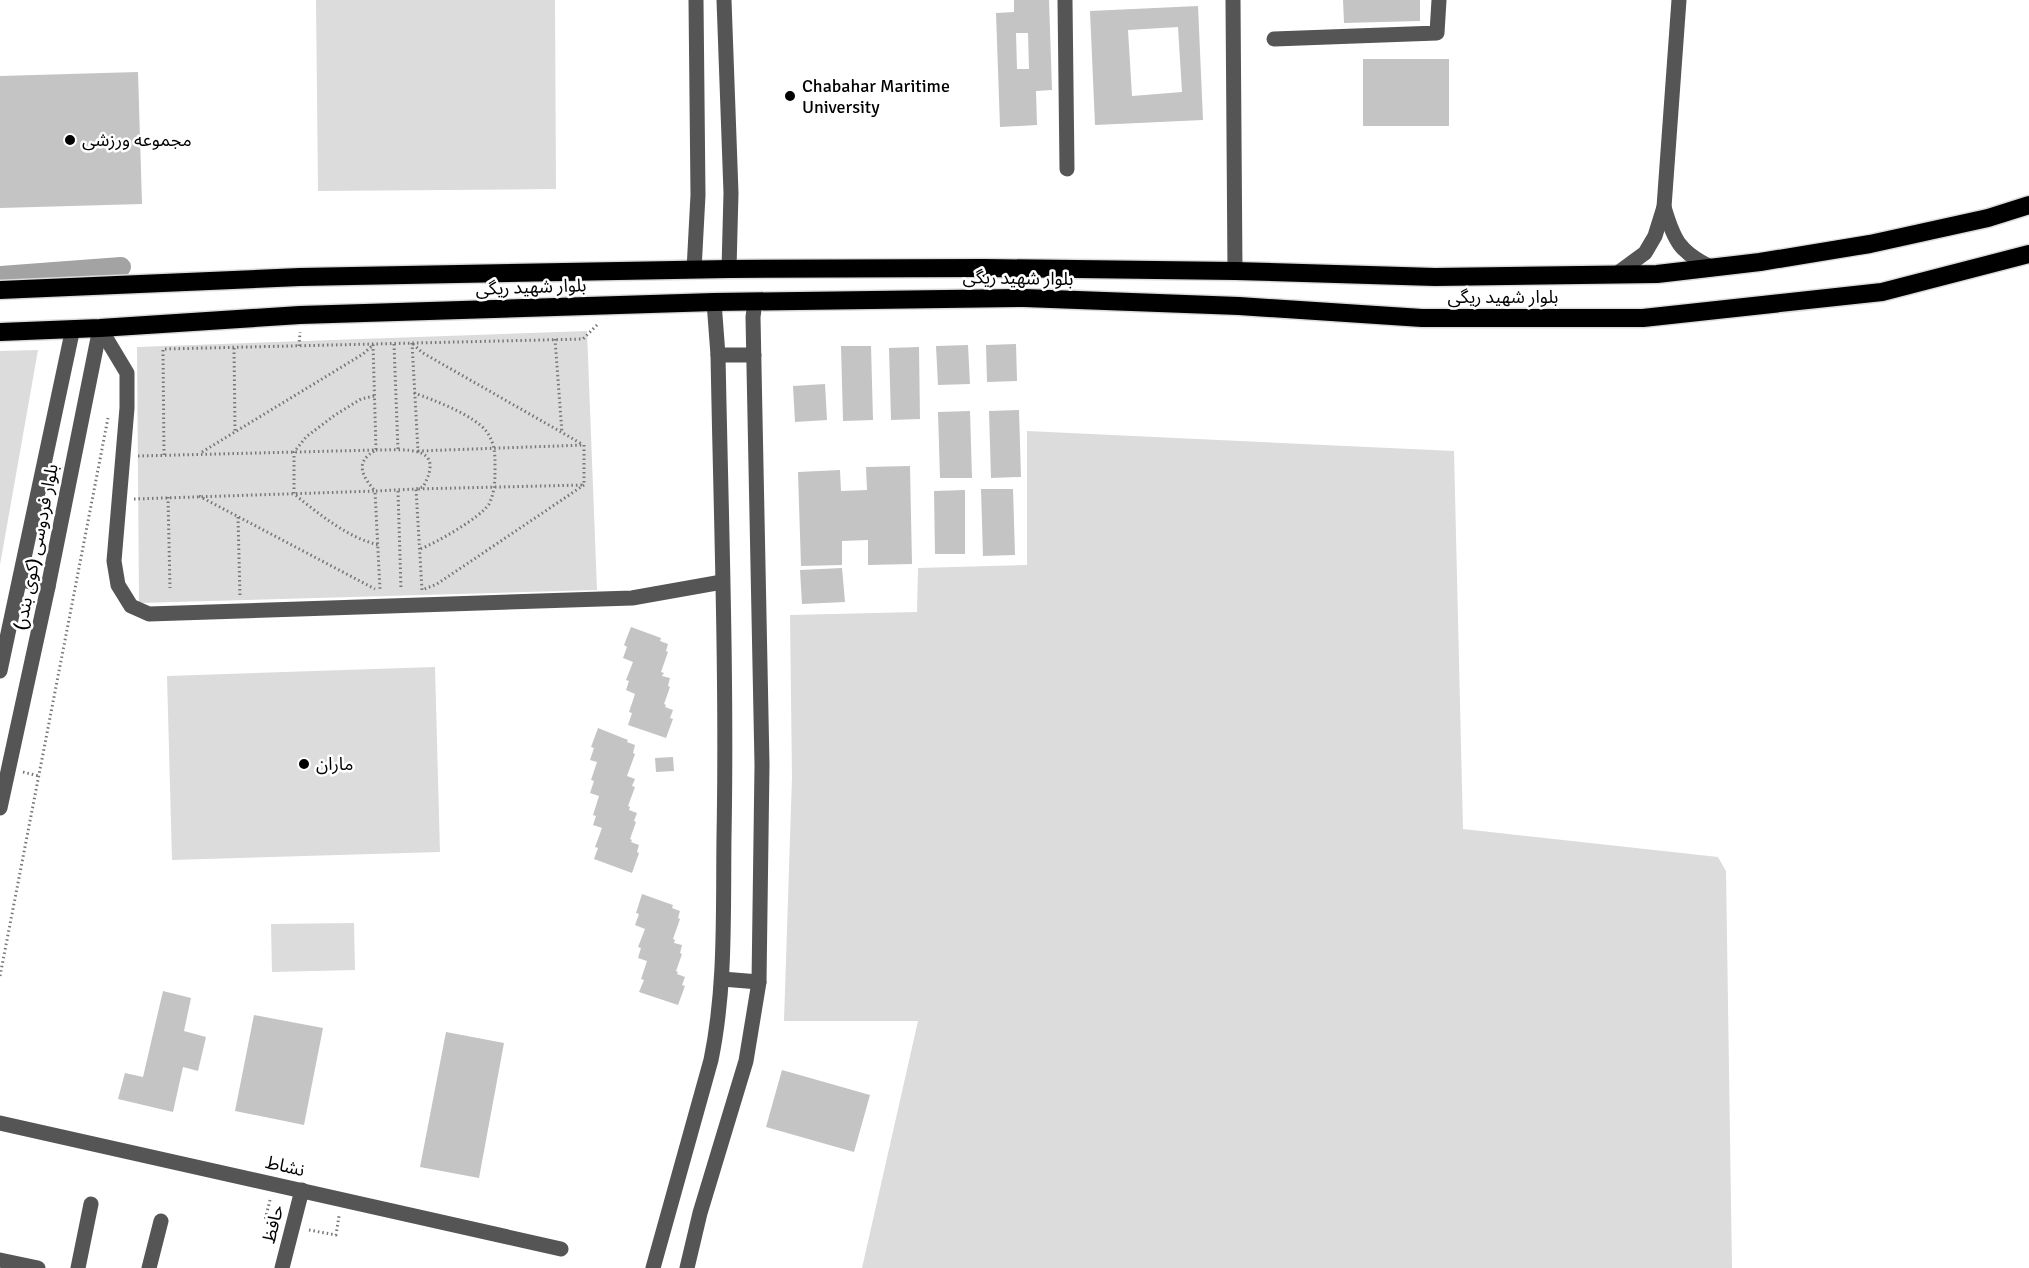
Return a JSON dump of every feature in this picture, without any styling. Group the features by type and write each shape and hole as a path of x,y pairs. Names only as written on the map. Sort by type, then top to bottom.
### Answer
{"highway":[{"name":"بلوار شهید ریگی","path":"0,290 300,277 729,269 985,268 1235,271 1435,277 1657,274 1760,262 1870,244 1988,218 2029,205"},
{"name":"بلوار شهید ریگی","path":"0,332 300,315 714,302 1024,298 1239,306 1422,318 1643,318 1882,292 2029,254"}],"street":[{"path":"694,270 698,195 696,0"},
{"path":"724,0 731,193 729,269"},
{"path":"1065,0 1067,169"},
{"path":"1233,0 1235,271"},
{"path":"1274,39 1437,33 1438,0"},
{"path":"1615,274 1645,254 1655,236 1664,207 1679,0"},
{"path":"1664,207 1672,234 1685,251 1698,261 1713,268"},
{"path":"653,1268 711,1060 718,1026 722,979 726,737 718,355 714,302"},
{"path":"687,1268 700,1213 746,1061 759,982 762,765 754,355 755,302"},
{"name":"بلوار فردوسی (کوی بندر)","path":"0,671 4,637 20,579 74,328"},
{"path":"100,328 127,373 127,408 114,561 118,585 131,606 149,614 632,598 722,582"},
{"name":"بلوار فردوسی (کوی بندر)","path":"0,808 48,587 100,328"},
{"path":"68,354 82,351 93,361"},
{"path":"718,355 754,355"},
{"path":"20,579 48,587"},
{"path":"722,979 759,982"},
{"name":"نشاط","path":"0,1123 561,1249"},
{"name":"حافظ","path":"282,1268 302,1190"},
{"path":"78,1268 91,1204"},
{"path":"149,1268 161,1221"},
{"path":"0,1260 38,1268"}],"path":[{"path":"164,455 163,349 584,339 617,305"},
{"path":"555,339 562,433"},
{"path":"412,343 418,451"},
{"path":"412,343 423,353 584,445"},
{"path":"373,344 376,450"},
{"path":"201,453 363,354 373,344"},
{"path":"394,344 398,450"},
{"path":"234,348 236,432"},
{"path":"414,393 442,402 470,419 486,431 495,448 495,487 488,505 454,532 420,549"},
{"path":"294,494 294,452 306,437 361,399 374,396"},
{"path":"0,976 108,418"},
{"path":"123,455 418,451 584,445"},
{"path":"584,445 584,485"},
{"path":"199,496 380,592 375,491 362,472 363,463 369,454 376,450"},
{"path":"416,489 423,487 430,475 431,463 426,454 418,451"},
{"path":"416,489 422,590 437,584 584,485"},
{"path":"119,500 584,485"},
{"path":"398,490 401,591"},
{"path":"294,494 316,511 364,541 379,545"},
{"path":"168,497 170,588"},
{"path":"238,516 240,610"}],"shaded area":[{"path":"316,0 555,0 556,189 318,191"},
{"path":"587,331 597,590 139,603 137,347"},
{"path":"38,350 0,565 0,351"},
{"path":"1027,431 1454,451 1463,829 1718,857 1726,871 1732,1268 862,1268 918,1021 784,1021 792,777 790,615 917,612 918,568 1027,565"},
{"name":"ماران","path":"435,667 440,852 172,860 167,676"},
{"path":"354,923 355,970 272,972 271,924"}],"building":[{"path":"1014,0 1049,0 1052,90 1036,91 1037,125 1000,127 996,13 1014,12","holes":["1016,33 1028,33 1029,69 1017,69"]},
{"path":"1343,0 1420,0 1420,21 1344,23"},
{"path":"1198,6 1203,120 1095,125 1090,11","holes":["1178,27 1182,92 1132,96 1128,30"]},
{"path":"1363,59 1449,59 1449,126 1363,126"},
{"name":"مجموعه ورزشی","path":"138,72 142,204 0,208 0,76"},
{"path":"1016,344 1017,381 987,382 986,345"},
{"path":"968,345 970,384 938,385 936,346"},
{"path":"841,346 871,346 873,420 843,421"},
{"path":"919,347 920,419 891,420 889,348"},
{"path":"825,384 827,420 795,422 793,386"},
{"path":"1019,410 1021,477 991,478 989,411"},
{"path":"970,411 972,478 940,478 938,412"},
{"path":"910,466 912,564 868,565 868,540 842,541 842,565 801,566 798,472 840,470 841,491 867,490 866,467"},
{"path":"981,489 1013,489 1015,555 983,556"},
{"path":"965,490 965,554 935,554 934,491"},
{"path":"842,568 845,602 802,604 800,570"},
{"path":"631,627 661,638 660,641 668,644 666,651 668,652 661,672 664,673 662,676 670,678 668,686 670,687 664,704 665,707 673,710 670,718 673,719 666,738 628,725 632,713 629,712 635,694 626,690 629,681 626,680 633,662 623,658 627,647 624,645"},
{"path":"598,728 635,745 633,753 635,754 627,776 635,779 629,810 637,813 630,839 631,842 639,845 637,852 639,853 632,873 594,859 598,848 595,847 602,828 593,825 596,816 593,815 599,796 590,793 594,781 591,780 597,762 590,760 594,748 591,747"},
{"path":"673,757 674,771 656,772 655,758"},
{"path":"642,894 673,905 672,908 680,911 678,918 680,919 673,939 674,943 682,945 680,953 682,954 676,971 677,974 685,977 682,985 685,986 678,1005 639,992 644,980 641,979 647,961 638,958 641,948 638,947 645,929 635,925"},
{"path":"163,991 191,998 184,1031 206,1037 198,1071 183,1067 173,1112 118,1099 125,1073 143,1077"},
{"path":"254,1015 323,1028 304,1125 235,1111"},
{"path":"446,1032 504,1043 479,1178 420,1167"},
{"path":"782,1070 870,1095 854,1152 766,1127"}],"waterway":[{"path":"0,276 121,267"}],"place":[{"name":"Chabahar Maritime University","path":"790,96"},
{"name":"مجموعه ورزشی","path":"70,140"},
{"name":"ماران","path":"304,764"}]}
